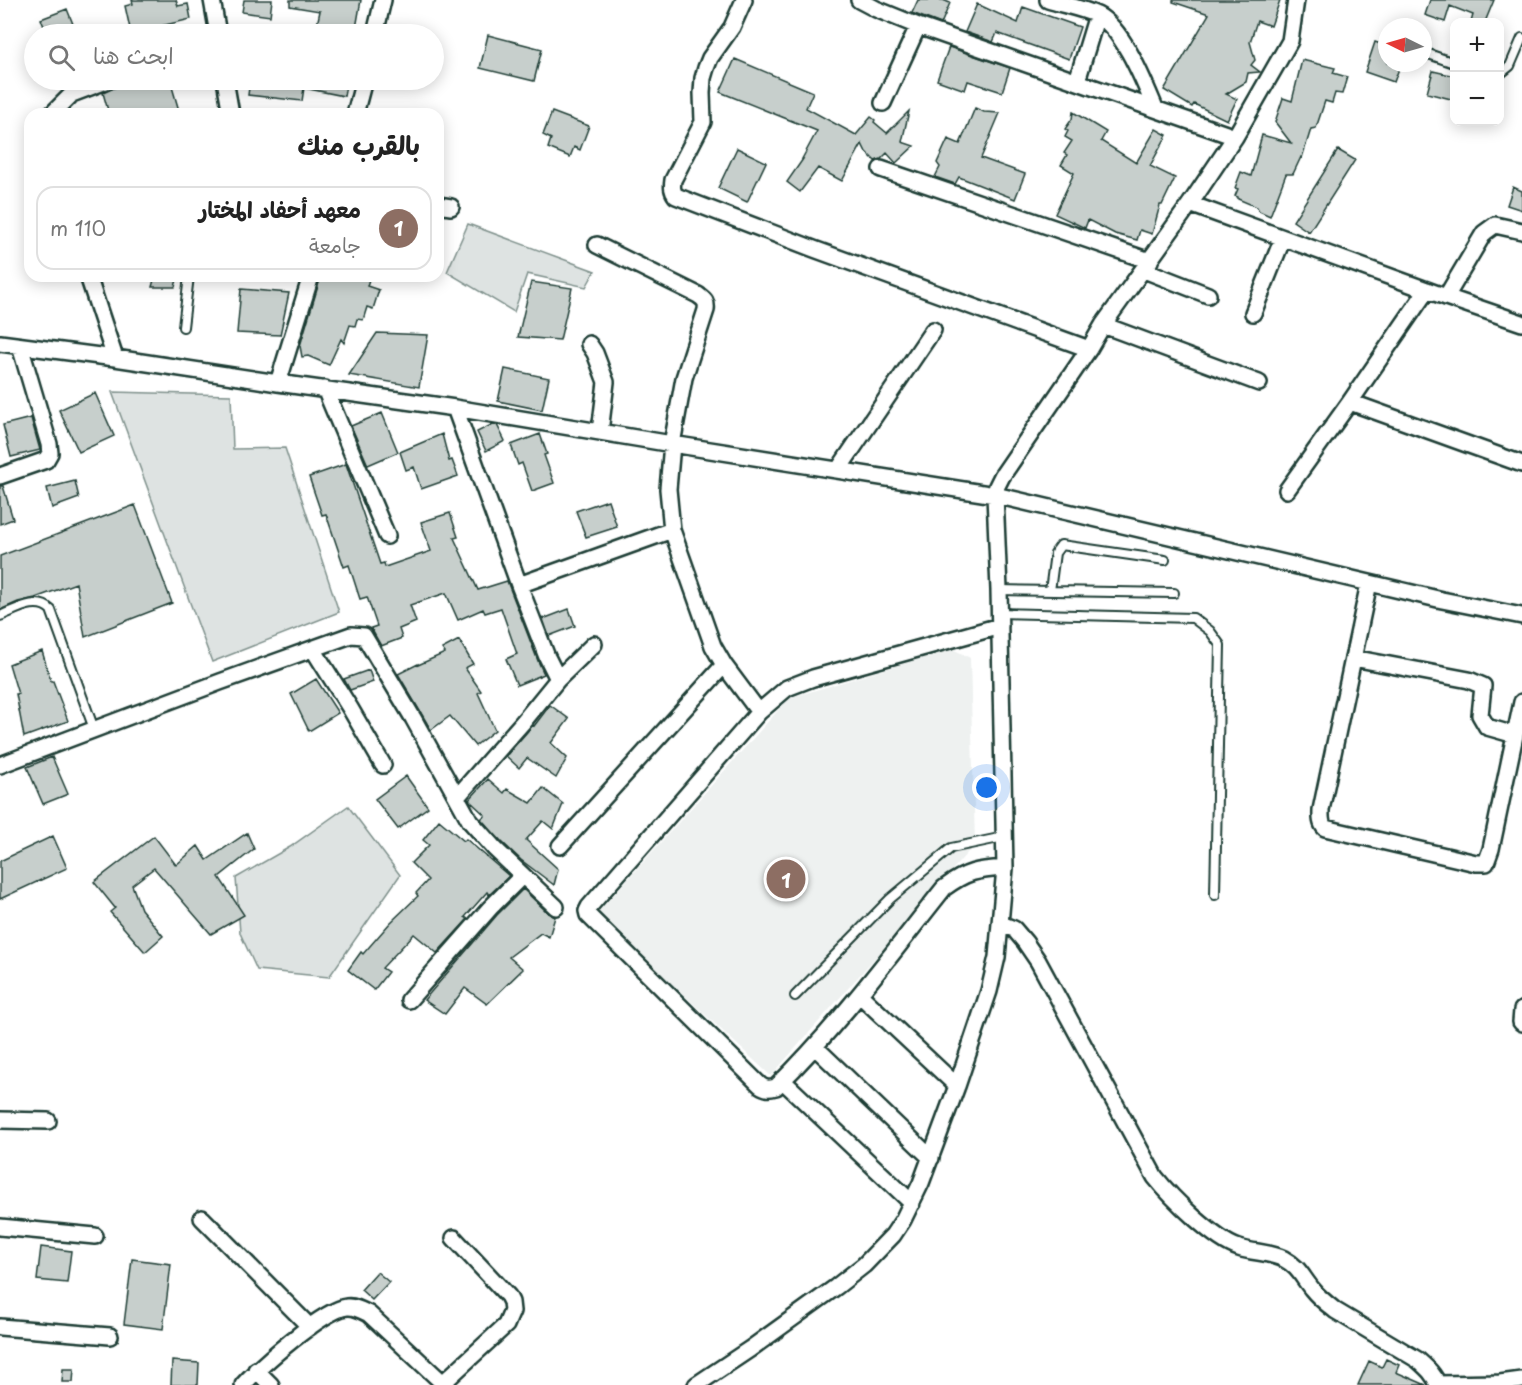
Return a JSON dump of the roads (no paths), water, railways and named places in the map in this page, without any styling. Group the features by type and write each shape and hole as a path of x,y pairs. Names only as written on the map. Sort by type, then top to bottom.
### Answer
{"street":[{"path":"212,0 216,24"},
{"path":"377,24 383,0"},
{"path":"744,0 737,18 710,58 706,68 702,93 703,122 673,180 673,192 676,196 1089,349"},
{"path":"859,0 918,26 1235,137"},
{"path":"1048,0 1097,15 1110,25 1125,45 1155,108"},
{"path":"696,1385 864,1266 893,1234 912,1203 957,1086 989,991 997,957 1001,924 1005,868 995,495 997,486 1103,325 1147,266 1235,137 1290,41 1296,0"},
{"path":"1077,81 1097,15"},
{"path":"883,103 918,26"},
{"path":"58,108 72,94 83,90"},
{"path":"227,90 230,108"},
{"path":"357,108 362,90"},
{"path":"881,169 1147,266 1208,295"},
{"path":"1190,204 1522,323"},
{"path":"1446,297 1489,228 1501,225 1522,231"},
{"path":"1253,313 1283,238"},
{"path":"597,245 705,300 706,310 684,378 672,444 668,489 672,530 709,635 724,665 759,712"},
{"path":"90,282 115,358"},
{"path":"278,383 308,282"},
{"path":"1287,490 1427,290"},
{"path":"1103,325 1259,383"},
{"path":"838,470 933,330"},
{"path":"0,343 455,408 995,495 1442,600 1522,616"},
{"path":"589,344 595,353 606,382 600,432"},
{"path":"0,476 46,460 50,453 20,346"},
{"path":"325,390 387,536"},
{"path":"1350,402 1522,464"},
{"path":"455,408 519,585 558,679"},
{"path":"519,585 672,530"},
{"path":"1369,583 1322,810 1322,826 1476,863 1486,862 1491,849 1522,702"},
{"path":"1000,620 787,688 759,712 587,911 590,918 760,1085 771,1089 776,1087 815,1047 860,995 944,888 959,877 980,870 1005,868"},
{"path":"0,765 351,635 364,636 470,821 556,908"},
{"path":"457,797 558,679 594,644"},
{"path":"313,649 383,765"},
{"path":"1353,658 1469,680 1482,687 1480,716 1487,727 1515,735"},
{"path":"560,846 724,665"},
{"path":"409,1000 490,908 522,876"},
{"path":"1001,924 1014,929 1038,962 1155,1177 1216,1236 1239,1248 1269,1253 1282,1258 1296,1267 1323,1301 1418,1360 1429,1370 1437,1384 1500,1383 1522,1380"},
{"path":"860,995 957,1086"},
{"path":"1522,1010 1522,1023"},
{"path":"815,1047 930,1158"},
{"path":"782,1080 912,1203"},
{"path":"0,1120 48,1121"},
{"path":"201,1218 310,1327"},
{"path":"0,1227 95,1236"},
{"path":"243,1385 256,1370 310,1327 335,1311 348,1307 360,1309 369,1314 444,1384 506,1325 512,1311 508,1296 454,1238"},
{"path":"0,1327 110,1336"},
{"path":"256,1370 271,1385"}],"lane":[{"path":"1502,72 1510,66 1522,38"},
{"path":"1432,55 1450,61"},
{"path":"183,327 188,282"},
{"path":"1050,591 1055,553 1061,545 1165,560"},
{"path":"999,590 1174,593"},
{"path":"0,616 34,603 47,606 51,610 94,729"},
{"path":"1000,620 1192,618 1210,631 1220,645 1215,895"},
{"path":"795,996 890,899 951,848 1004,837"}],"place":[{"name":"معهد أحفاد المختار","path":"786,879"}]}
